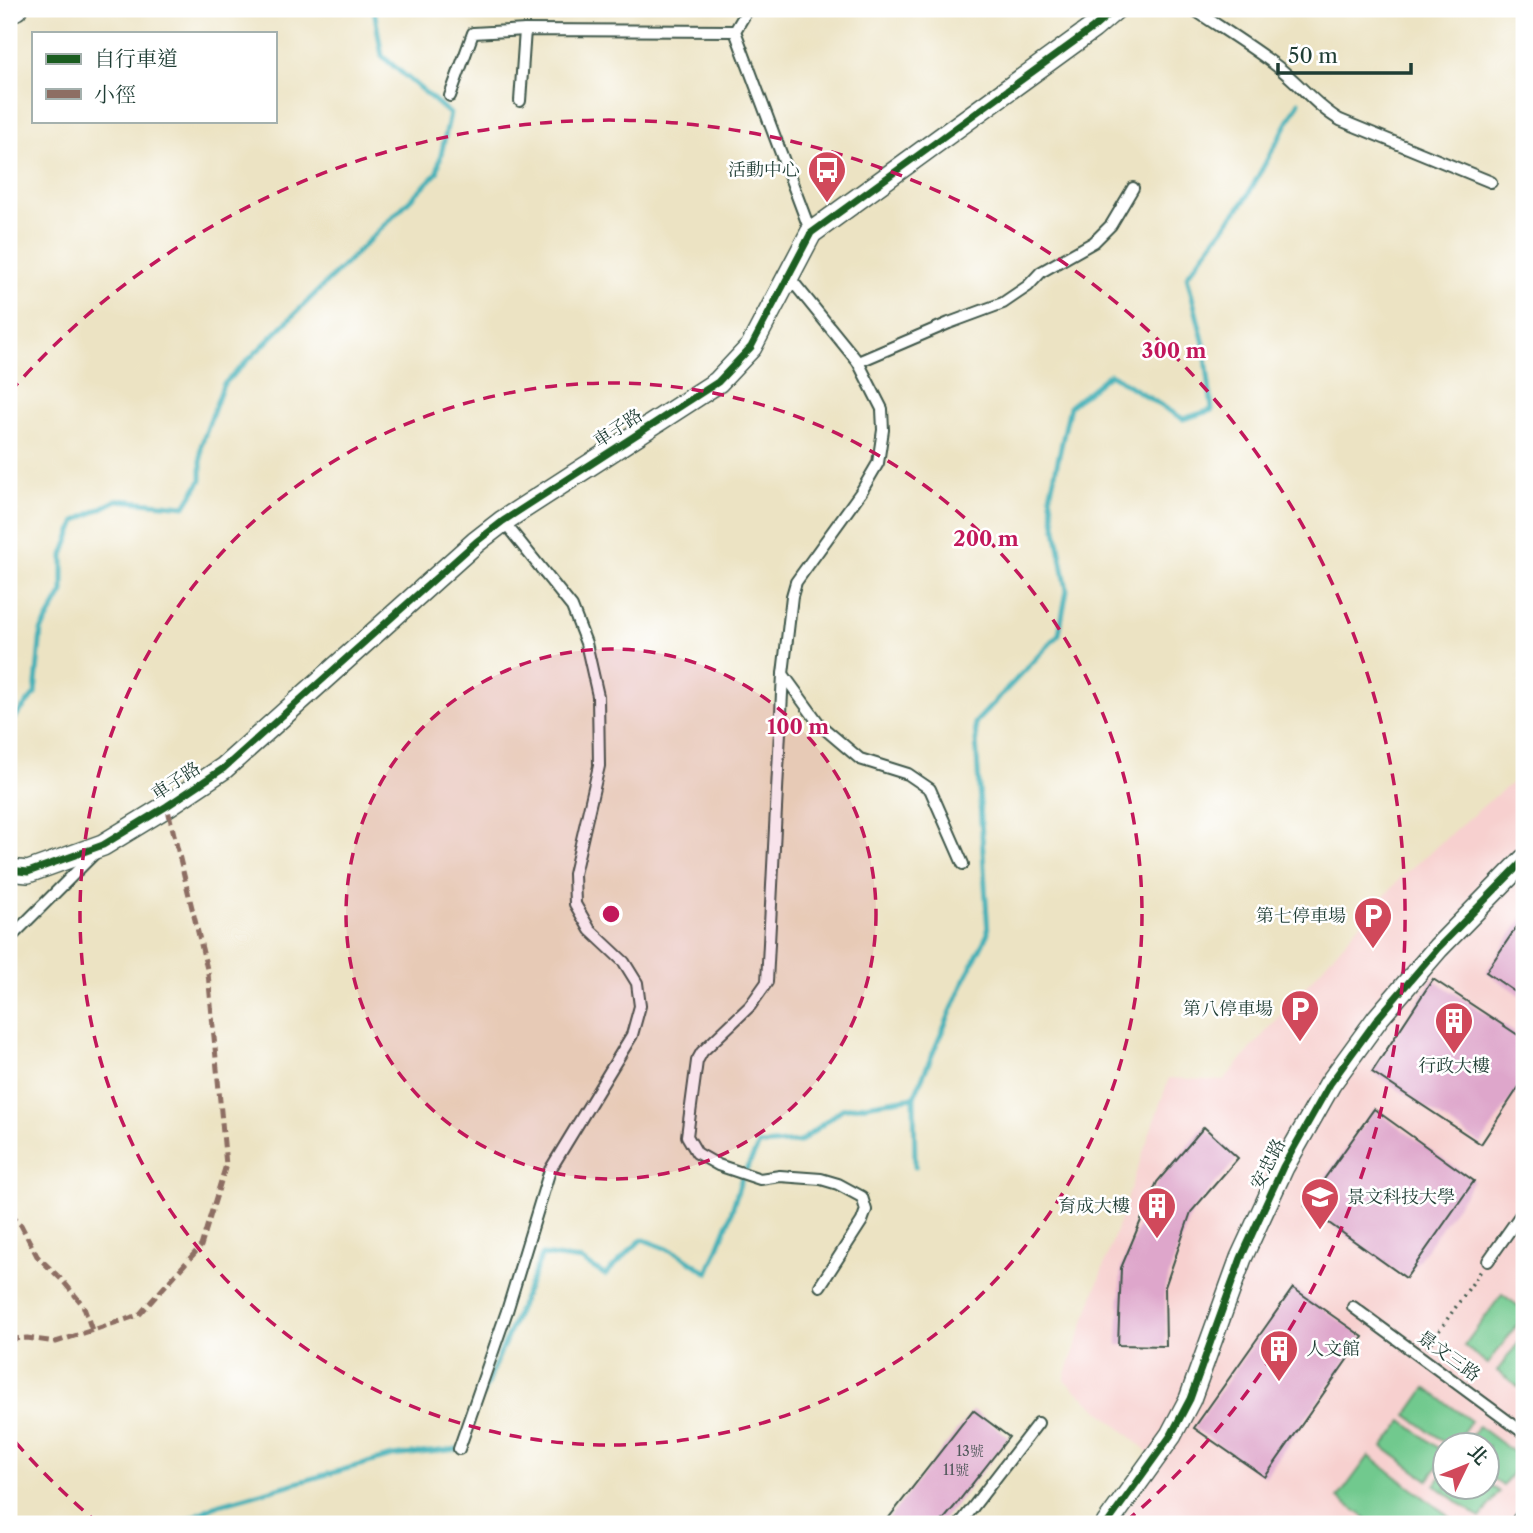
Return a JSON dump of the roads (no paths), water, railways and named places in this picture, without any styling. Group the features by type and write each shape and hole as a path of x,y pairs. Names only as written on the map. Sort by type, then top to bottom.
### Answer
{"street":[{"path":"9,12 16,9"},
{"name":"車子路","path":"103,845 224,768 503,521 718,382 751,347 811,233 1093,29 1115,9"},
{"path":"9,870 28,872 103,845"},
{"name":"安忠路","path":"1107,1524 1163,1447 1190,1399 1241,1258 1283,1167 1330,1084 1378,1018 1438,948 1524,860"}],"lane":[{"path":"735,31 748,9"},
{"path":"1193,9 1278,67 1326,112 1490,182"},
{"path":"450,96 473,33 525,30 735,31"},
{"path":"520,102 525,30"},
{"path":"735,31 811,233"},
{"path":"858,362 1003,303 1028,286 1041,272 1094,242 1111,225 1133,188"},
{"path":"789,277 858,362 882,409 883,430 878,463 861,492 796,582 792,596 783,674 766,982 750,1006 702,1052 697,1061 687,1136 697,1153 736,1172 760,1179 780,1176 821,1179 838,1184 862,1197 866,1210 862,1221 820,1286"},
{"path":"459,1449 507,1311 550,1170 632,1035 640,1006 637,984 624,962 590,930 575,904 574,874 599,766 598,696 586,643 572,607 503,521"},
{"path":"783,674 820,725 860,759 908,774 930,789 963,864"},
{"name":"車子路","path":"9,939 103,845"},
{"path":"1488,1261 1524,1210"},
{"name":"景文三路","path":"1353,1307 1524,1433"},
{"path":"960,1524 1038,1423"},
{"path":"1515,1524 1524,1511"}],"waterway":[{"path":"9,721 11,722 35,694 41,631 63,592 63,555 76,521 117,500 185,506 201,480 201,446 223,385 437,173 450,114 382,56 374,9"},
{"path":"482,1396 542,1255 581,1260 605,1275 642,1239 678,1253 708,1273 729,1220 742,1177 759,1145 800,1142 842,1109 914,1097 964,981 988,933 975,723 1059,634 1067,590 1050,496 1070,406 1110,374 1183,419 1212,410 1205,348 1187,276 1245,200 1299,102"},
{"path":"914,1097 915,1167"},
{"path":"180,1524 214,1506 392,1456 459,1449"}],"place":[{"name":"活動中心","path":"827,204"},
{"name":"第七停車場","path":"1373,950"},
{"name":"第八停車場","path":"1300,1043"},
{"name":"行政大樓","path":"1454,1055"},
{"name":"景文科技大學","path":"1320,1231"},
{"name":"育成大樓","path":"1157,1240"},
{"name":"人文館","path":"1279,1383"}]}
